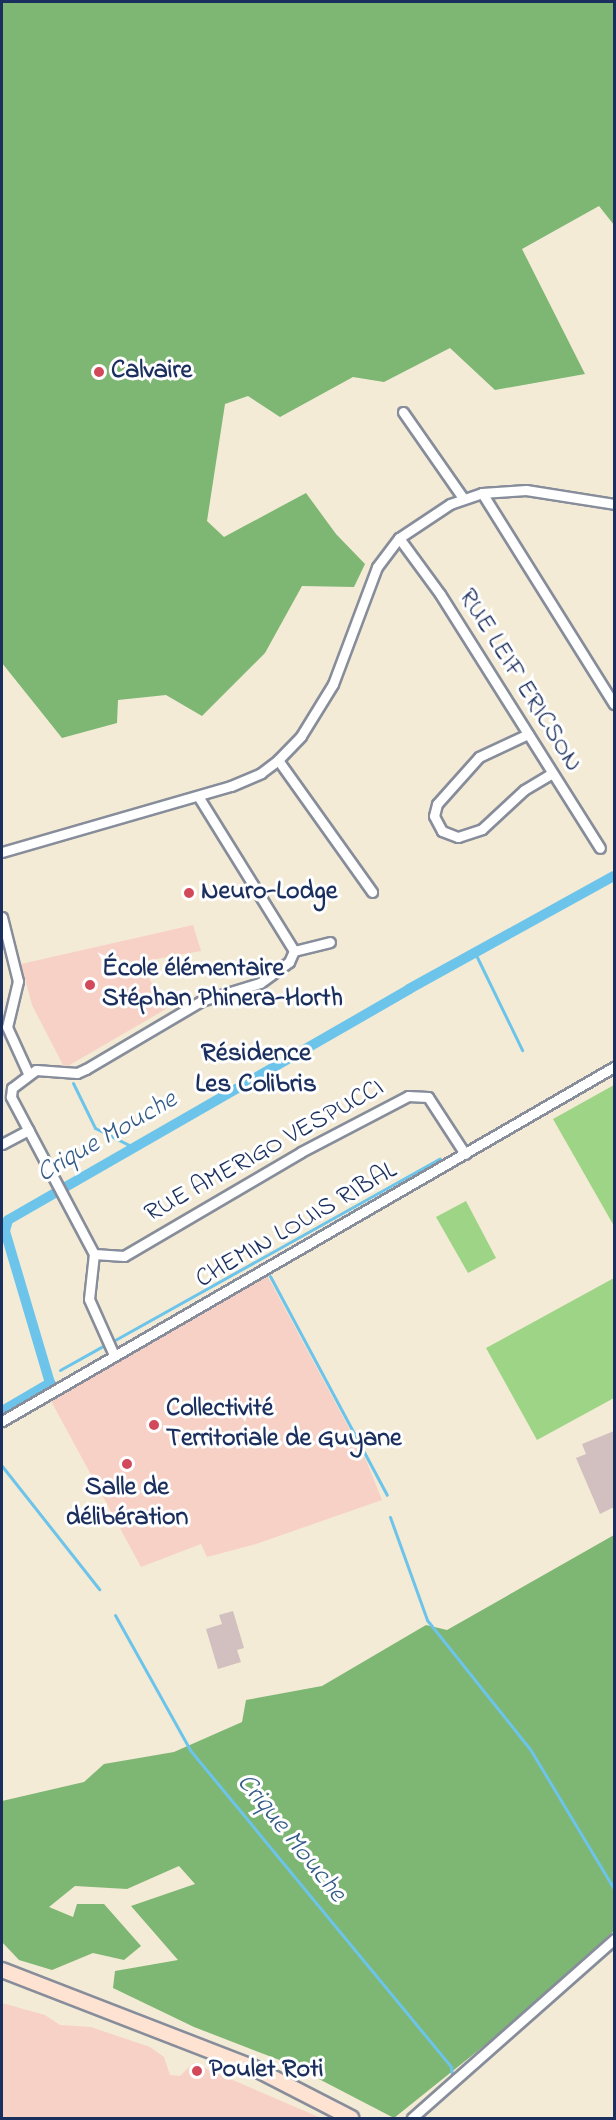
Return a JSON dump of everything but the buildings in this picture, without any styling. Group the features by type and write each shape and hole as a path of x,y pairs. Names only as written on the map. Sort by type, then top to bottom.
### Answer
{"main road":[{"path":"2,1963 19,1976"},
{"path":"2,1970 250,2066 351,2118"}],"street":[{"path":"403,412 463,498"},
{"path":"2,852 198,796 261,774 302,736 328,692 377,567 399,538 417,523 463,498 482,493 526,490 615,504"},
{"path":"482,493 615,704"},
{"name":"RUE LEIF ERICSON","path":"399,538 440,594 551,774 600,848"},
{"path":"528,734 478,757 437,804 434,816 442,831 458,837 482,829 524,790 551,774"},
{"path":"278,760 372,892"},
{"path":"198,796 294,951"},
{"path":"2,917 18,981 7,1027 28,1073"},
{"path":"294,951 330,942"},
{"path":"114,1354 89,1299 94,1254 11,1097 12,1088 28,1073 44,1068 77,1073 86,1069 201,1001 260,983 289,962 294,951"},
{"name":"CHEMIN LOUIS RIBAL","path":"2,1421 114,1354 615,1067"},
{"name":"RUE AMERIGO VESPUCCI","path":"94,1254 124,1256 302,1152 408,1096 428,1097 465,1154"},
{"path":"2,1144 28,1130"},
{"path":"412,2118 615,1939"}],"shaded area":[{"name":"École élémentaire Stéphan Phinera-Horth","path":"193,925 201,951 140,962 166,1009 68,1066 63,1065 32,1005 21,964"},
{"path":"267,1275 366,1460 382,1500 256,1544 207,1557 201,1544 141,1567 51,1401"},
{"path":"614,1431 614,1507 600,1514 576,1458 586,1454 582,1444"},
{"path":"233,1611 244,1648 237,1650 241,1662 218,1669 206,1629 222,1624 219,1615"},
{"path":"2,2003 45,2015 60,2025 91,2027 150,2047 164,2057 170,2075 180,2076 193,2063 321,2118 2,2118"}],"green space":[{"path":"2,2 614,2 614,225 599,206 522,249 585,374 495,390 450,348 384,382 353,377 280,417 248,396 225,404 207,521 224,537 306,493 336,534 365,564 354,587 302,586 265,653 202,716 166,695 118,700 117,723 62,738 2,663"},
{"path":"614,1085 614,1226 553,1119"},
{"path":"466,1201 496,1258 468,1273 436,1217"},
{"path":"614,1278 614,1398 537,1440 486,1348"},
{"path":"614,1535 614,1931 510,2025 394,2118 290,2064 194,2027 113,1988 115,1971 178,1960 131,1906 195,1884 179,1866 127,1889 75,1886 49,1907 73,1917 77,1904 104,1904 141,1946 124,1960 93,1953 52,1970 19,1960 2,1942 2,1801 84,1782 104,1764 174,1752 242,1722 246,1700 322,1686 426,1625 447,1630"}],"waterway":[{"name":"Crique Mouche","path":"2,1411 50,1383 5,1231 8,1220 409,989 614,876"},
{"path":"475,953 522,1050"},
{"path":"73,1083 95,1128 135,1148"},
{"path":"115,1340 440,1158"},
{"path":"270,1276 387,1495"},
{"path":"60,1370 103,1346"},
{"name":"Crique Mouche","path":"2,1466 99,1589"},
{"path":"390,1517 427,1620 530,1749 614,1889"},
{"name":"Crique Mouche","path":"115,1615 190,1750 451,2067 452,2075"}],"place":[{"name":"Calvaire","path":"99,372"},
{"name":"Neuro-Lodge","path":"189,893"},
{"name":"École élémentaire Stéphan Phinera-Horth","path":"90,985"},
{"name":"Collectivité Territoriale de Guyane","path":"154,1425"},
{"name":"Salle de délibération","path":"127,1464"},
{"name":"Poulet Roti","path":"197,2071"}],"district":[{"name":"Résidence Les Colibris","path":"256,1068"}]}
